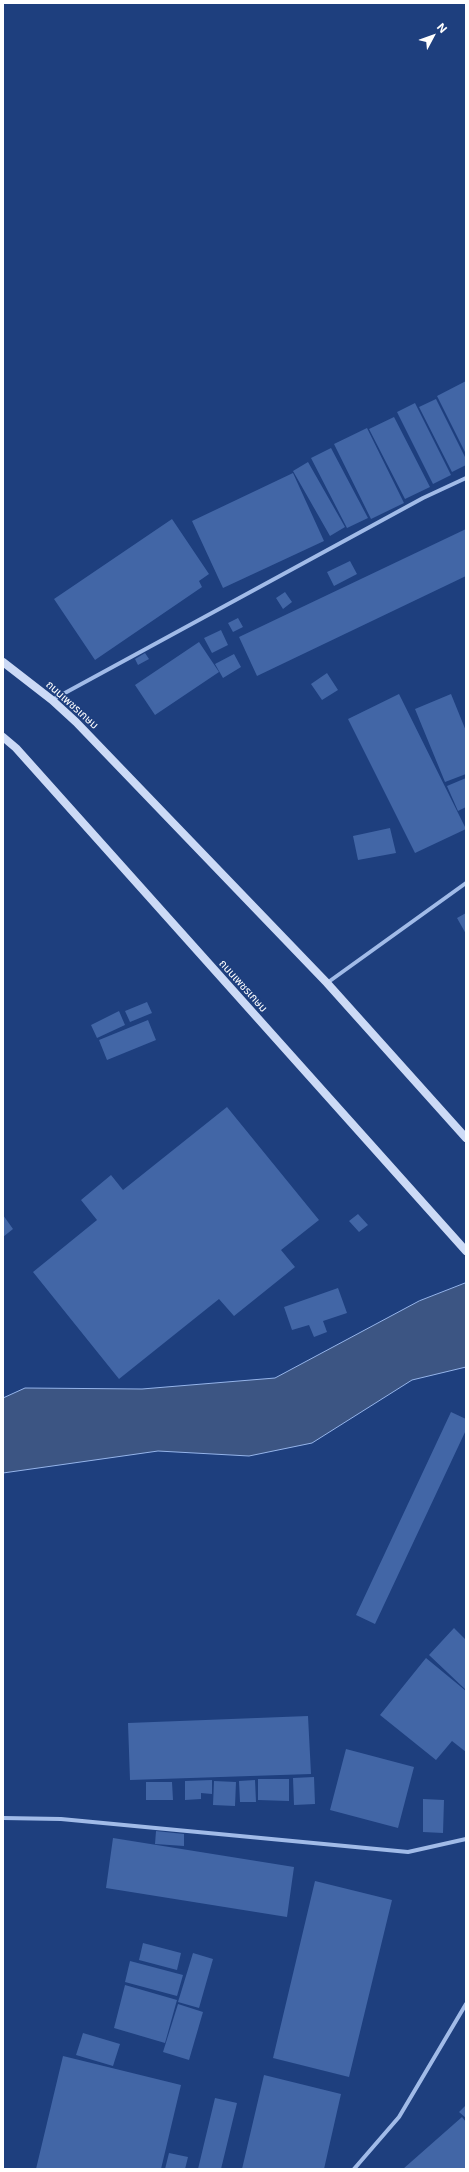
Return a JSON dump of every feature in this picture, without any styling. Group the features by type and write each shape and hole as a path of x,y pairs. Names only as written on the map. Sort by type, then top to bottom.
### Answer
{"main road":[{"name":"ถนนเพชรเกษม","path":"3,662 52,700 76,722 327,983 466,1138"},
{"name":"ถนนเพชรเกษม","path":"3,737 16,748 466,1251"}],"street":[{"path":"52,700 423,498 466,478"},
{"path":"327,983 466,883"},
{"path":"3,1818 61,1819 408,1852 466,1839"},
{"path":"354,2169 399,2117 466,2004"}],"water":[{"path":"466,1283 466,1367 412,1380 312,1443 249,1456 158,1451 3,1473 3,1398 25,1388 142,1389 275,1378 419,1301"}],"building":[{"path":"466,381 466,454 437,396"},
{"path":"436,399 466,459 466,465 452,472 419,407"},
{"path":"415,403 451,475 433,484 397,412"},
{"path":"394,417 430,487 405,499 369,429"},
{"path":"367,428 404,503 371,519 334,444"},
{"path":"331,448 368,518 347,528 311,458"},
{"path":"308,462 345,527 330,536 293,471"},
{"path":"293,473 324,541 223,588 192,521"},
{"path":"172,519 209,574 199,581 202,587 95,660 54,599"},
{"path":"466,529 466,576 257,676 239,637"},
{"path":"350,561 357,574 334,586 327,572"},
{"path":"285,592 292,602 283,609 276,598"},
{"path":"238,618 243,627 233,632 228,623"},
{"path":"221,630 228,645 212,653 204,638"},
{"path":"199,642 219,672 155,715 135,685"},
{"path":"145,653 149,659 138,665 135,659"},
{"path":"234,654 241,667 223,678 215,664"},
{"path":"327,673 338,690 322,700 311,684"},
{"path":"399,694 466,829 415,853 348,719"},
{"path":"451,694 466,731 466,774 445,782 415,709"},
{"path":"466,778 466,807 458,811 447,786"},
{"path":"390,828 396,853 358,860 353,836"},
{"path":"466,913 466,934 457,918"},
{"path":"147,1002 152,1013 130,1022 125,1011"},
{"path":"119,1011 125,1025 97,1038 91,1025"},
{"path":"148,1020 156,1040 107,1060 99,1040"},
{"path":"227,1107 319,1220 281,1250 295,1267 234,1316 219,1299 119,1379 33,1272 97,1220 81,1200 111,1175 123,1190"},
{"path":"358,1214 368,1225 359,1232 349,1221"},
{"path":"3,1215 13,1229 3,1237"},
{"path":"338,1288 347,1313 323,1321 327,1332 314,1337 309,1325 292,1330 284,1307"},
{"path":"451,1412 466,1419 466,1430 375,1624 356,1615"},
{"path":"454,1628 466,1640 466,1690 429,1655"},
{"path":"426,1658 466,1691 466,1752 452,1741 436,1760 380,1715"},
{"path":"308,1716 311,1774 130,1780 128,1723"},
{"path":"346,1749 414,1767 398,1828 330,1810"},
{"path":"314,1777 315,1804 294,1805 293,1778"},
{"path":"258,1779 289,1779 289,1801 258,1800"},
{"path":"212,1780 212,1794 201,1793 201,1799 185,1800 185,1781"},
{"path":"255,1780 256,1802 240,1802 239,1781"},
{"path":"214,1781 236,1782 235,1806 213,1805"},
{"path":"146,1782 172,1782 173,1800 146,1800"},
{"path":"423,1799 444,1800 443,1833 423,1832"},
{"path":"156,1831 184,1834 184,1846 155,1844"},
{"path":"113,1838 294,1867 287,1917 106,1888"},
{"path":"315,1881 392,1900 349,2077 273,2058"},
{"path":"143,1943 181,1953 177,1970 139,1960"},
{"path":"193,1953 213,1959 199,2008 178,2002"},
{"path":"130,1961 183,1975 177,1996 125,1982"},
{"path":"125,1985 177,2000 165,2043 114,2028"},
{"path":"178,2004 203,2012 189,2060 163,2052"},
{"path":"83,2033 120,2044 113,2066 76,2055"},
{"path":"63,2056 181,2085 161,2169 36,2169"},
{"path":"264,2075 341,2094 324,2169 242,2169"},
{"path":"215,2098 237,2103 221,2169 198,2169"},
{"path":"466,2105 466,2118 459,2112"},
{"path":"462,2117 466,2122 466,2169 403,2169"},
{"path":"169,2153 188,2157 185,2169 165,2169"}]}
